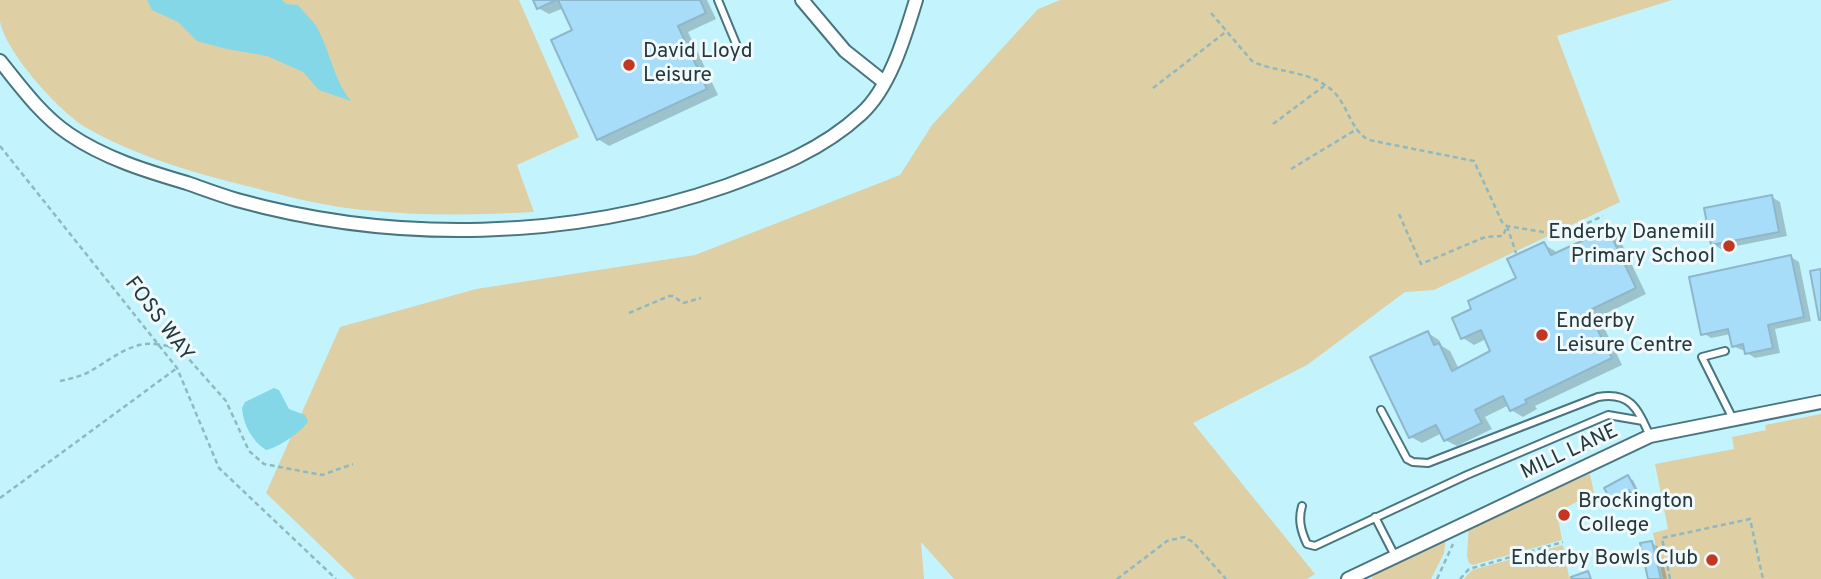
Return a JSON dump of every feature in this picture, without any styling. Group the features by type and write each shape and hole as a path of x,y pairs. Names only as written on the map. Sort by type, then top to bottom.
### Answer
{"street":[{"path":"802,0 845,51 884,82"},
{"path":"0,61 37,106 69,134 104,154 150,172 238,200 364,225 446,230 572,223 640,210 707,192 773,169 817,148 863,113 884,82 897,58 916,0"},
{"name":"MILL LANE","path":"1352,578 1650,436 1821,402"}],"lane":[{"path":"718,0 739,51"},
{"path":"1725,351 1703,357 1734,420"},
{"path":"1381,410 1407,459 1413,462 1428,463 1598,397 1612,394 1628,401 1650,436"},
{"path":"1302,506 1299,522 1304,538 1310,546 1323,543 1467,475 1608,415 1643,421"},
{"path":"1375,517 1395,556"}],"path":[{"path":"1211,13 1252,61 1290,70 1334,93 1361,136 1369,140 1474,161 1502,222 1507,226 1561,235 1603,216"},
{"path":"1153,88 1227,32"},
{"path":"1273,124 1324,86"},
{"path":"1292,169 1357,129"},
{"name":"FOSS WAY","path":"0,146 177,368 219,468 335,579"},
{"path":"1399,214 1421,264 1485,237 1503,236 1507,226"},
{"path":"1507,226 1516,253"},
{"path":"629,313 669,296 683,303 701,298"},
{"path":"60,382 86,373 144,343 168,346 187,357 226,401 249,451 264,464 322,475 353,464"},
{"path":"0,498 177,368"},
{"path":"1670,579 1661,538 1750,519 1763,579"},
{"path":"1437,579 1453,542 1455,528"},
{"path":"1117,579 1167,541 1184,537 1193,542 1226,579"},
{"path":"1460,579 1469,569 1563,542"}],"shaded area":[{"path":"0,0 519,0 579,137 517,165 534,212 406,213 350,209 295,198 168,164 85,127 48,95 22,64 4,34 0,21"},
{"path":"1060,0 1672,0 1557,36 1620,202 1434,290 1405,292 1307,365 1193,423 1315,574 1307,579 954,579 921,542 924,579 355,579 266,493 340,327 476,289 695,255 900,175 932,125 1038,9"},
{"path":"1821,414 1821,579 1663,579 1653,533 1668,529 1655,464 1734,449 1732,437 1766,430 1765,425"},
{"path":"1590,474 1594,493 1557,512 1562,540 1473,565 1469,563 1469,524"},
{"path":"1446,535 1444,553 1431,579 1372,579 1373,574"},
{"path":"1563,545 1569,577 1572,579 1464,579 1472,570"}],"water":[{"path":"147,0 282,0 286,4 298,5 316,26 340,83 351,101 319,90 303,72 267,56 197,41 178,22 152,10"},
{"path":"274,388 279,390 289,409 305,415 308,421 290,438 266,450 249,432 242,408 245,402"}],"building":[{"path":"533,0 556,0 537,9"},
{"name":"David Lloyd Leisure","path":"558,0 700,0 706,13 678,26 707,89 597,140 551,40 572,30"},
{"path":"1772,195 1779,232 1711,245 1704,208"},
{"name":"Enderby Leisure Centre","path":"1608,229 1636,288 1588,311 1612,358 1525,400 1527,403 1510,411 1503,396 1475,410 1482,423 1444,441 1436,425 1409,438 1370,357 1428,331 1434,345 1439,343 1452,371 1490,351 1481,330 1461,339 1452,318 1471,309 1468,301 1516,278 1507,259 1544,242 1551,255"},
{"path":"1791,255 1804,317 1768,325 1773,348 1745,354 1743,344 1732,347 1728,329 1701,335 1689,277"},
{"path":"1821,269 1821,320 1819,320 1810,271"},
{"path":"1628,475 1637,492 1632,495 1629,490 1621,495 1624,500 1614,506 1604,488"},
{"path":"1652,541 1661,579 1648,579 1640,543"},
{"path":"1588,571 1591,579 1571,577"}],"place":[{"name":"David Lloyd Leisure","path":"629,65"},
{"name":"Enderby Danemill Primary School","path":"1729,246"},
{"name":"Enderby Leisure Centre","path":"1542,335"},
{"name":"Brockington College","path":"1564,515"},
{"name":"Enderby Bowls Club","path":"1712,560"}]}
